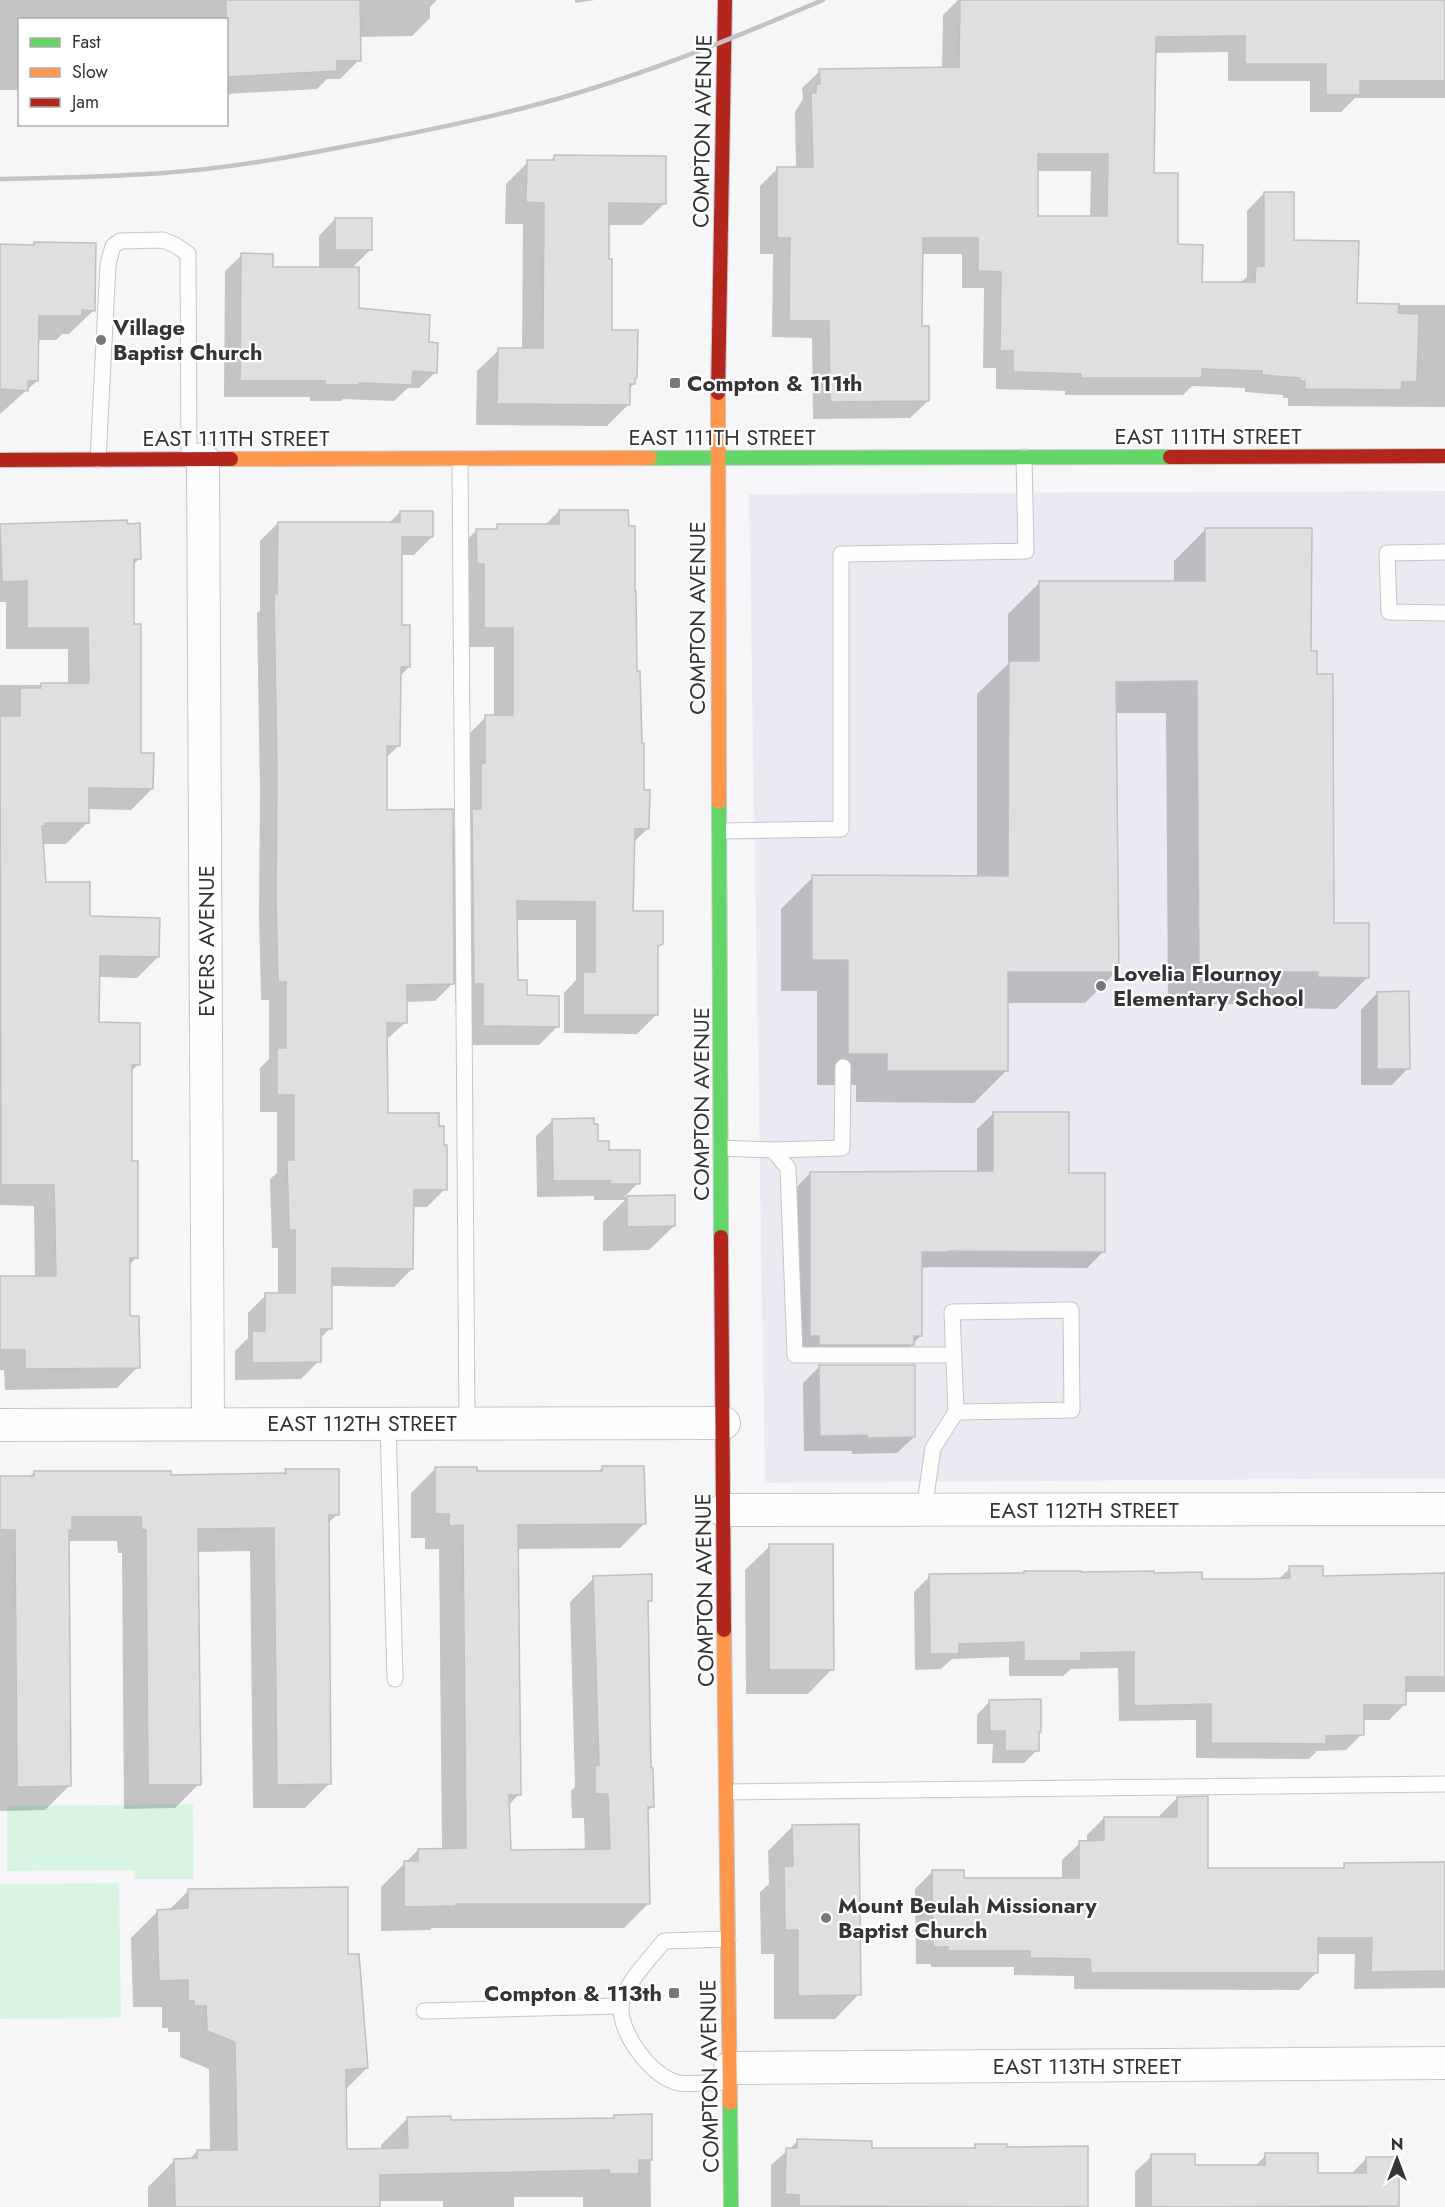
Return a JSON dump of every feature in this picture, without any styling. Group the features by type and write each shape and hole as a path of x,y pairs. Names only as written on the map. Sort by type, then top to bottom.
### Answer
{"main road":[{"name":"COMPTON AVENUE","path":"725,0 717,458 723,1510 731,2207"},
{"name":"EAST 111TH STREET","path":"0,460 1445,456"}],"street":[{"name":"EVERS AVENUE","path":"196,459 208,1423"},
{"name":"EAST 112TH STREET","path":"0,1425 724,1423"},
{"name":"EAST 112TH STREET","path":"723,1510 1445,1509"},
{"name":"EAST 113TH STREET","path":"730,2075 1445,2063"}],"lane":[{"path":"98,460 108,264 113,246 120,241 163,240 175,244 188,254 196,459"},
{"path":"720,831 841,829 841,554 1026,551 1024,457"},
{"path":"460,459 467,1423"},
{"path":"1445,552 1387,553 1389,612 1445,613"},
{"path":"722,1148 773,1150 842,1148 843,1066"},
{"path":"773,1150 788,1168 795,1355 954,1355"},
{"path":"924,1510 933,1448 956,1412 952,1312 1071,1310 1072,1410 956,1412"},
{"path":"388,1423 395,1679"},
{"path":"727,1792 1445,1784"},
{"path":"728,1940 664,1941 635,1975 621,2006 628,2039 650,2066 666,2077 678,2083 730,2075"},
{"path":"424,2011 621,2006"}],"shaded area":[{"name":"Lovelia Flournoy Elementary School","path":"1445,491 1445,1478 765,1483 749,494"}],"green space":[{"path":"193,1804 194,1879 134,1879 134,1870 7,1871 7,1806"},
{"path":"119,1883 121,2018 0,2019 0,1884"}],"building":[{"path":"226,0 360,0 361,61 337,61 337,71 228,77 228,18 226,18"},
{"path":"960,0 1445,0 1445,81 1360,81 1360,95 1326,95 1326,64 1245,64 1245,36 1156,37 1154,173 1178,173 1178,244 1203,245 1202,282 1255,282 1256,266 1264,266 1264,192 1294,192 1294,240 1359,241 1357,303 1399,304 1398,313 1419,314 1417,382 1402,382 1401,390 1305,389 1305,381 1300,381 1300,378 1262,375 1262,371 1202,369 1202,378 1081,378 1081,374 1013,372 1013,351 1000,351 1001,272 978,271 978,238 923,238 922,326 929,326 929,401 830,402 829,321 789,321 790,238 777,238 777,167 813,167 811,93 816,93 816,84 820,84 819,69 959,67","holes":["1038,154 1108,154 1107,216 1038,216"]},
{"path":"554,155 666,156 666,204 609,203 612,330 638,330 637,378 635,378 635,384 630,384 630,405 497,404 498,348 543,348 544,203 526,202 527,160 554,160"},
{"path":"335,218 372,218 372,250 335,250"},
{"path":"34,242 96,243 95,311 82,310 82,316 39,316 38,381 28,381 28,391 0,389 0,244 34,245"},
{"path":"241,253 273,254 273,267 359,267 359,308 430,315 429,342 438,343 437,373 413,371 412,385 359,383 359,385 325,385 325,381 240,381"},
{"path":"559,510 628,510 629,526 635,526 637,671 640,671 644,790 650,790 649,829 635,829 633,911 663,911 663,944 658,946 658,1015 583,1015 583,972 595,972 595,902 517,901 518,980 527,980 527,995 559,996 559,1027 483,1026 483,984 474,984 472,809 481,809 481,763 485,763 485,715 513,715 513,628 484,628 484,564 477,564 476,529 497,529 497,524 559,524"},
{"path":"400,511 433,511 433,537 402,537 402,625 410,625 410,667 401,667 400,746 387,746 387,810 453,809 454,984 407,985 407,1023 387,1023 388,1113 439,1113 439,1126 444,1126 444,1145 447,1145 447,1190 414,1190 413,1269 332,1268 332,1329 321,1329 321,1362 252,1363 252,1331 265,1331 265,1293 295,1293 295,1230 289,1230 287,1160 294,1160 294,1095 277,1095 277,1048 286,1048 286,982 278,982 276,898 277,772 274,594 277,594 278,522 400,522"},
{"path":"127,520 128,524 140,523 141,559 134,559 134,624 141,624 141,753 154,753 153,789 89,788 89,823 45,823 45,826 42,826 46,882 90,882 90,916 160,918 159,957 100,956 99,1022 140,1023 140,1065 132,1065 132,1161 138,1161 138,1258 130,1258 130,1316 139,1316 140,1368 25,1369 25,1350 0,1350 0,1276 56,1276 54,1185 1,1185 0,716 20,716 20,688 41,688 41,683 89,683 88,628 27,628 27,581 2,582 0,524"},
{"path":"1205,528 1312,528 1311,651 1317,651 1317,674 1333,674 1334,923 1369,923 1369,978 1318,977 1318,972 1199,972 1197,681 1116,682 1119,972 1008,972 1008,1071 887,1071 887,1054 848,1054 848,960 812,960 812,875 1008,876 1009,661 1039,661 1039,581 1205,581"},
{"path":"1409,991 1410,1069 1377,1069 1377,992"},
{"path":"993,1112 1069,1112 1069,1173 1105,1173 1105,1252 922,1252 922,1336 914,1336 914,1345 819,1345 819,1336 810,1336 810,1172 993,1171"},
{"path":"594,1118 594,1124 598,1124 598,1141 609,1141 609,1150 640,1150 640,1184 610,1184 610,1181 553,1181 552,1119"},
{"path":"675,1195 675,1226 627,1227 627,1196"},
{"path":"819,1365 915,1365 915,1437 820,1436"},
{"path":"602,1466 644,1466 646,1524 518,1525 521,1795 509,1795 511,1850 610,1849 608,1794 595,1794 595,1765 599,1765 593,1576 652,1574 652,1601 648,1601 651,1768 653,1768 654,1807 648,1807 650,1904 456,1904 456,1906 404,1907 404,1861 418,1861 418,1849 466,1848 463,1525 449,1526 449,1514 435,1514 435,1467 477,1467 477,1471 602,1471"},
{"path":"285,1469 339,1469 339,1515 329,1515 331,1784 277,1785 274,1528 198,1529 201,1785 148,1785 146,1530 142,1530 141,1517 72,1517 72,1530 69,1530 71,1786 17,1787 15,1530 0,1530 0,1476 34,1476 34,1471 171,1471 171,1475 286,1473"},
{"path":"769,1544 833,1544 834,1670 769,1670"},
{"path":"1289,1566 1323,1566 1323,1576 1445,1573 1445,1677 1406,1677 1406,1705 1364,1705 1364,1735 1326,1736 1326,1744 1211,1743 1211,1704 1134,1706 1134,1652 1081,1653 1081,1661 1024,1661 1024,1642 959,1644 959,1654 930,1654 929,1574 1154,1571 1154,1573 1202,1572 1202,1579 1257,1579 1290,1578"},
{"path":"1041,1699 1039,1751 1005,1751 1005,1731 990,1731 989,1700"},
{"path":"1208,1796 1208,1868 1344,1868 1344,1863 1445,1862 1445,1971 1371,1972 1372,1938 1318,1938 1318,1973 1091,1973 1090,1959 1030,1958 1030,1951 948,1951 948,1947 933,1947 932,1870 964,1870 964,1878 1079,1878 1079,1841 1104,1840 1104,1817 1177,1817 1177,1797"},
{"name":"Mount Beulah Missionary Baptist Church","path":"859,1824 861,1995 798,1996 798,1930 785,1930 784,1866 793,1866 792,1825"},
{"path":"348,1887 348,1954 359,1954 368,2068 346,2070 347,2149 408,2148 407,2117 451,2116 451,2120 614,2118 614,2115 652,2114 652,2160 639,2160 639,2174 609,2174 609,2170 380,2175 380,2207 175,2207 174,2159 197,2158 197,2150 237,2150 235,2042 207,2031 206,2006 194,2006 194,2001 188,2001 188,1980 159,1981 157,1910 188,1908 188,1889"},
{"path":"797,2139 872,2141 872,2148 975,2148 975,2144 1007,2144 1007,2147 1088,2146 1088,2207 799,2206 799,2195 785,2194 786,2148 797,2148"},
{"path":"1265,2153 1318,2153 1318,2173 1366,2173 1366,2157 1399,2157 1399,2206 1151,2207 1151,2154 1195,2154 1195,2165 1265,2165"}],"railway":[{"path":"0,179 163,173 217,168 325,150 463,122 548,102 631,76 823,0"}],"traffic: fast":[{"path":"650,458 1170,457"},
{"path":"719,802 721,1237"},
{"path":"730,2103 731,2207"}],"traffic: slow":[{"path":"718,393 719,802"},
{"path":"231,459 650,458"},
{"path":"724,1630 730,2103"}],"traffic: jam":[{"path":"718,393 725,0"},
{"path":"1170,457 1445,456"},
{"path":"0,460 231,459"},
{"path":"721,1237 724,1630"}],"place":[{"name":"Village Baptist Church","path":"101,340"},
{"name":"Compton & 111th","path":"675,383"},
{"name":"Lovelia Flournoy Elementary School","path":"1101,986"},
{"name":"Mount Beulah Missionary Baptist Church","path":"826,1918"},
{"name":"Compton & 113th","path":"674,1993"}]}
